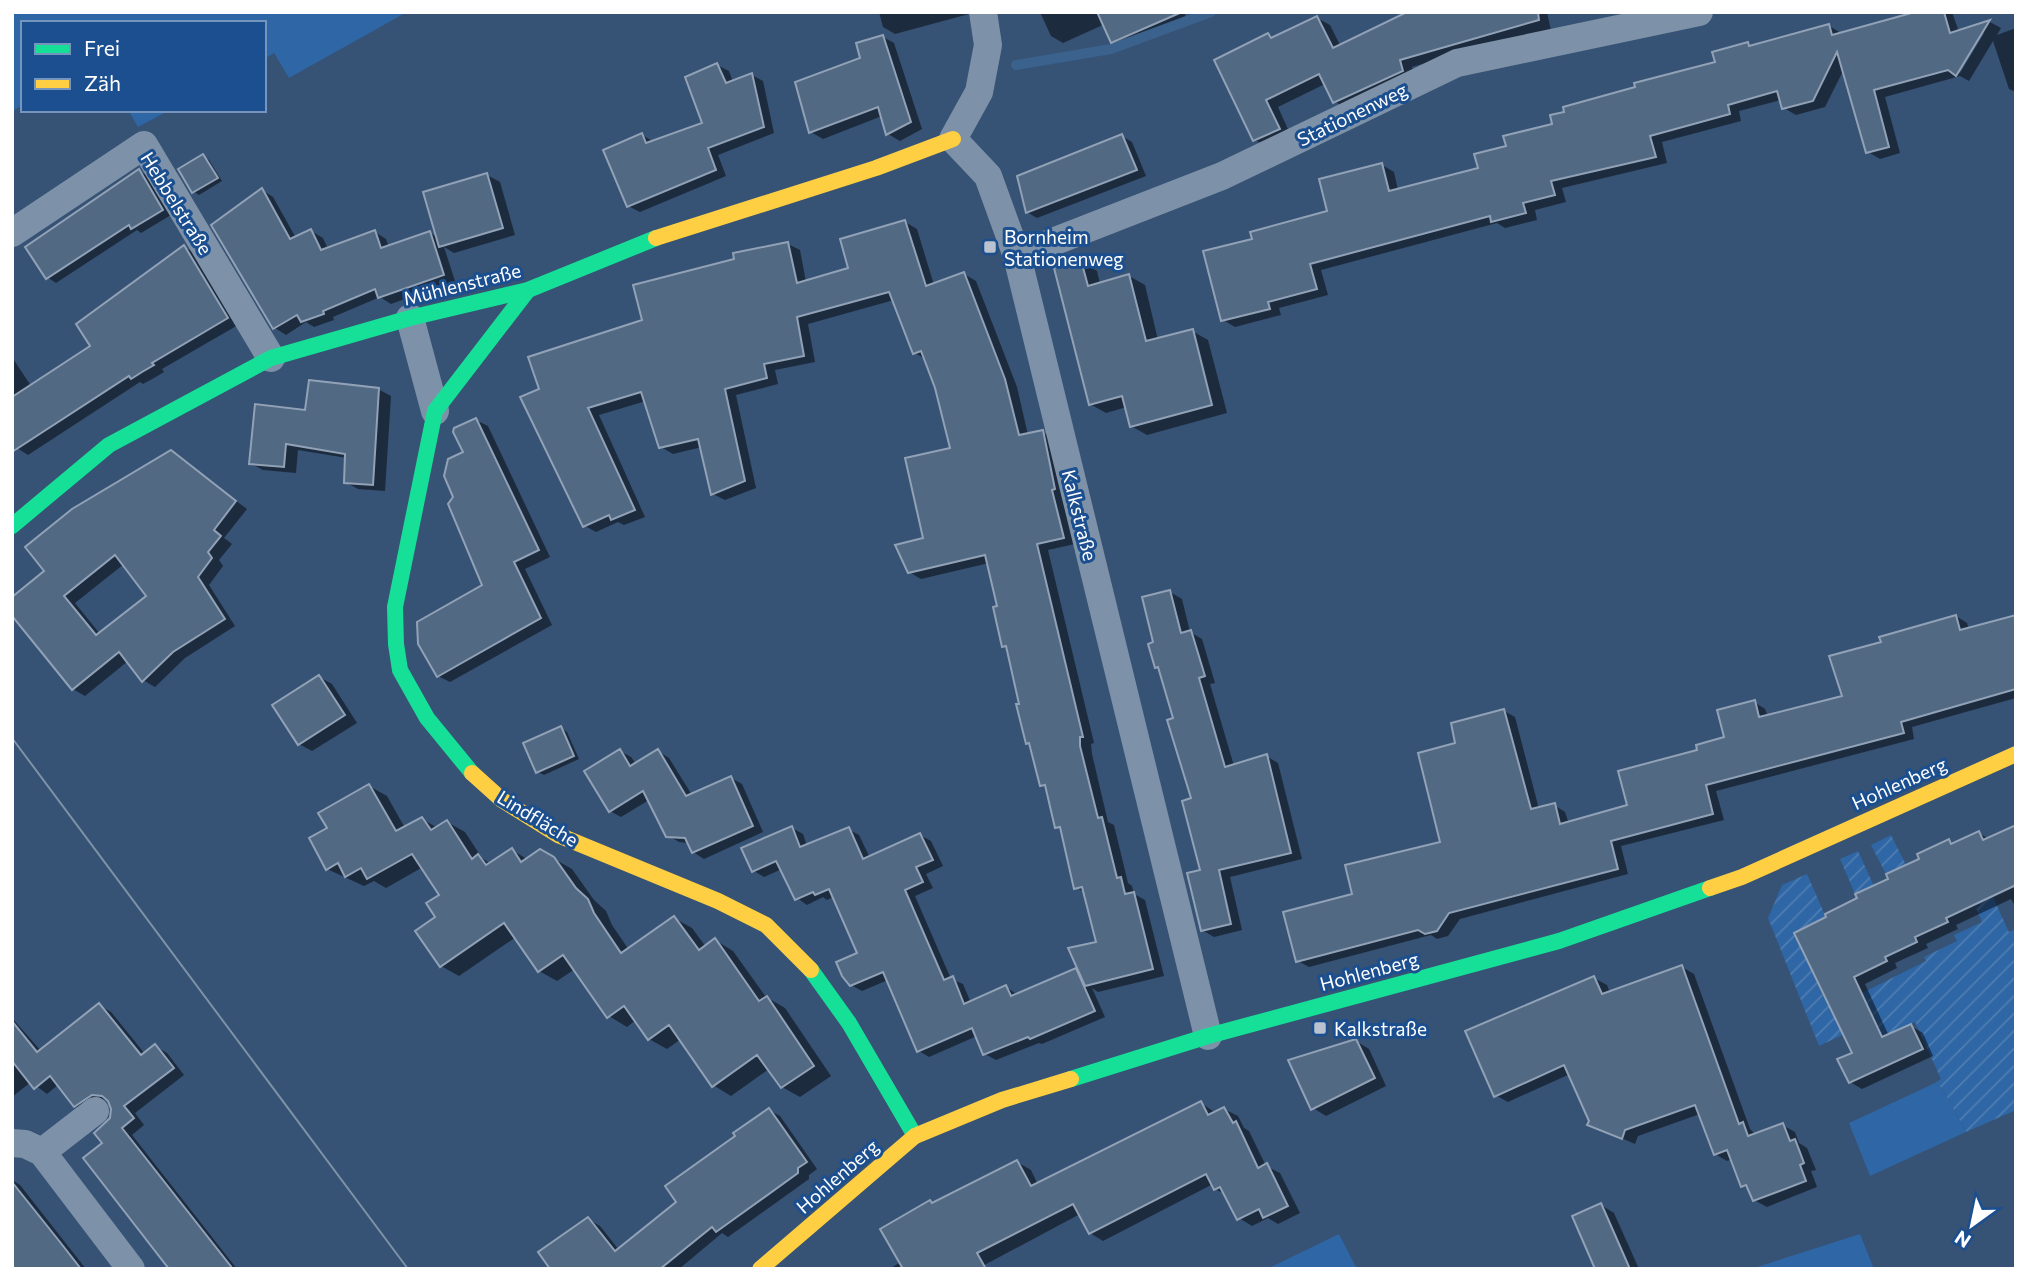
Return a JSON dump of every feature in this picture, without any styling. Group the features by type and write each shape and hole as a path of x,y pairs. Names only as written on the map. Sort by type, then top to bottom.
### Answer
{"street":[{"path":"953,139 979,92 988,45 983,12"},
{"name":"Stationenweg","path":"1017,256 1222,176 1457,63 1699,12"},
{"name":"Kalkstraße","path":"953,139 988,176 1017,256 1208,1035"},
{"name":"Mühlenstraße","path":"12,526 109,445 271,358 410,318 528,290 635,245 876,168 953,139"},
{"name":"Hebbelstraße","path":"12,233 144,145 271,358"},
{"name":"Lindfläche","path":"528,290 435,411 395,607 400,670 427,718 464,766 502,800 558,835 718,901 766,925 808,966 849,1023 915,1136"},
{"name":"Lindfläche","path":"410,318 435,411"},
{"name":"Hohlenberg","path":"760,1269 915,1136 1002,1100 1208,1035 1559,942 1742,877 2016,754"},
{"path":"42,1152 95,1111"},
{"path":"12,1143 25,1144 42,1152 131,1269"}],"shaded area":[{"path":"12,12 407,12 289,78 274,53 266,58 266,21 21,21 21,106 12,111"},
{"path":"129,112 166,112 138,127"},
{"path":"1891,835 1906,865 1886,874 1871,845"},
{"path":"1858,851 1874,886 1855,894 1840,859"},
{"path":"1978,865 2009,932 2016,929 2016,1110 1966,1132 1942,1088 1935,1083 1941,1079 1915,1022 1882,1037 1874,1020 1819,1046 1768,918 1782,885 1807,874 1828,922 1810,925 1794,933 1823,996 1856,982 1862,993 1926,961 1924,957 1957,941 1954,935 1982,922 1976,908 1980,905 1964,871"},
{"path":"1935,1083 1942,1088 1966,1132 1870,1176 1849,1123"},
{"path":"1339,1234 1357,1269 1267,1269"},
{"path":"1860,1234 1874,1269 1751,1269"}],"building":[{"path":"1097,12 1182,12 1111,43"},
{"path":"1407,12 1538,12 1539,20 1400,60 1403,71 1333,103 1319,74 1266,100 1280,129 1253,141 1214,60 1268,33 1271,38 1317,16 1333,48"},
{"path":"1915,12 1944,12 1950,33 1990,20 1956,76 1948,70 1874,90 1889,147 1866,153 1837,52 1813,101 1782,109 1777,91 1728,105 1730,114 1650,136 1656,157 1551,181 1555,195 1523,203 1526,213 1491,222 1490,216 1310,264 1317,289 1268,302 1270,309 1221,321 1203,251 1252,239 1250,232 1327,211 1319,179 1382,163 1389,191 1478,168 1474,154 1506,146 1503,136 1552,124 1550,115 1564,112 1563,107 1635,87 1634,83 1715,62 1712,52 1748,42 1749,46 1829,24 1832,35"},
{"path":"883,35 911,122 886,135 878,107 809,133 795,82 860,58 856,43"},
{"path":"717,63 726,83 752,73 764,127 708,148 716,170 627,207 603,150 642,133 646,143 702,123 685,77"},
{"path":"1122,134 1137,170 1026,213 1017,176"},
{"path":"203,154 218,178 192,193 178,169"},
{"path":"139,169 163,210 131,229 129,225 46,279 25,247"},
{"path":"487,173 503,228 439,247 423,192"},
{"path":"262,188 290,239 311,229 321,250 375,230 381,248 430,231 444,275 378,298 375,289 323,311 324,314 301,322 297,315 273,329 211,225"},
{"path":"905,220 926,286 964,272 1005,379 1019,435 1043,430 1055,489 1052,490 1064,538 1037,544 1083,737 1080,737 1080,746 1098,818 1102,817 1117,878 1121,877 1125,894 1134,892 1153,969 1085,986 1068,948 1096,942 1082,887 1074,889 1060,827 1055,828 1045,785 1040,786 1029,743 1026,744 1006,646 1002,647 993,607 997,606 985,555 908,573 895,545 923,538 905,458 950,448 935,388 921,351 913,354 889,292 797,317 804,356 764,364 767,378 725,389 745,481 711,495 698,439 659,448 641,392 588,408 635,510 611,520 609,515 583,527 520,397 539,389 528,357 642,320 633,285 734,259 733,253 788,242 797,283 848,268 840,239"},
{"path":"184,245 228,318 152,363 154,365 131,379 129,376 12,452 12,397 90,346 76,324"},
{"path":"1081,260 1088,286 1129,274 1146,341 1193,329 1212,405 1130,427 1122,396 1089,405 1054,268"},
{"path":"309,380 379,388 373,485 344,483 345,454 286,444 284,467 249,464 255,404 305,410"},
{"path":"476,418 539,550 514,562 541,618 437,677 418,644 417,622 482,585 448,504 453,497 444,476 448,459 463,452 453,432 454,428"},
{"path":"171,450 236,501 214,530 221,536 208,552 212,558 198,577 225,619 173,652 142,682 119,652 72,690 12,616 12,597 44,571 25,547 72,509","holes":["115,555 146,596 96,635 64,596"]},
{"path":"1170,590 1181,633 1191,630 1205,676 1199,678 1225,767 1267,754 1291,853 1219,870 1231,924 1201,931 1187,873 1200,870 1182,801 1191,798 1167,720 1173,718 1158,667 1155,668 1148,644 1153,642 1142,597"},
{"path":"1956,615 1960,630 2016,615 2016,689 1901,722 1904,733 1706,785 1713,814 1611,841 1618,869 1449,913 1437,931 1425,934 1418,930 1296,962 1283,912 1352,894 1345,865 1440,842 1418,753 1455,743 1451,723 1504,709 1531,809 1555,803 1560,824 1627,805 1618,771 1697,750 1696,745 1724,737 1717,710 1755,700 1759,717 1842,696 1829,656 1881,642 1879,637"},
{"path":"319,675 345,715 298,745 272,705"},
{"path":"561,726 574,756 536,773 523,743"},
{"path":"620,749 630,766 658,749 686,796 731,776 753,826 692,853 685,838 666,837 643,791 609,812 584,771"},
{"path":"369,784 396,831 422,817 431,830 447,820 472,859 478,854 486,865 512,848 521,862 540,849 554,857 576,888 588,899 594,913 621,953 674,916 699,950 715,938 759,1001 767,996 814,1066 781,1088 757,1055 712,1087 669,1025 648,1040 624,1006 607,1018 563,955 538,972 504,923 440,967 415,931 435,917 426,903 439,895 412,854 367,879 361,868 345,877 338,863 326,870 309,838 327,828 318,813"},
{"path":"2016,825 2016,885 1946,918 1948,922 1915,937 1917,942 1885,957 1887,961 1854,977 1882,1037 1911,1024 1923,1049 1849,1083 1837,1059 1852,1053 1794,933 1857,898 1855,894 1888,879 1886,874 1919,859 1917,854 1949,839 1951,844 1979,831 1983,840"},
{"path":"792,826 800,847 849,827 863,859 920,833 933,860 916,867 923,882 905,890 944,980 953,976 964,1004 1006,985 1011,996 1076,968 1095,1011 1030,1039 1028,1037 983,1055 972,1028 917,1052 883,972 850,986 842,976 836,962 857,953 829,889 795,900 776,861 752,872 741,848"},
{"path":"1682,965 1739,1124 1743,1122 1748,1136 1783,1123 1790,1141 1795,1139 1804,1163 1800,1165 1806,1181 1753,1201 1746,1185 1741,1187 1727,1150 1714,1155 1695,1105 1625,1130 1622,1139 1587,1125 1589,1121 1564,1065 1494,1097 1465,1031 1594,976 1602,994"},
{"path":"99,1003 141,1055 155,1044 174,1068 124,1106 134,1118 122,1128 233,1269 169,1269 83,1158 102,1143 94,1133 110,1118 108,1101 102,1096 92,1095 74,1107 50,1076 34,1089 12,1061 12,1021 37,1052"},
{"path":"1356,1039 1375,1078 1311,1110 1288,1060"},
{"path":"1201,1101 1208,1115 1224,1107 1233,1123 1236,1121 1258,1168 1267,1163 1288,1206 1263,1218 1259,1209 1237,1220 1220,1187 1214,1190 1206,1174 1089,1234 1073,1204 977,1253 986,1269 903,1269 880,1229 930,1200 932,1203 1017,1160 1031,1186"},
{"path":"769,1108 807,1162 798,1168 798,1173 716,1232 712,1227 660,1269 550,1269 538,1252 588,1217 615,1251 676,1202 665,1186"},
{"path":"12,1182 60,1242 81,1269 12,1269"},
{"path":"1601,1203 1630,1269 1595,1269 1572,1216"}],"waterway":[{"path":"1016,65 1111,49 1211,12"}],"tram line":[{"path":"12,738 408,1269"}],"traffic: fast":[{"path":"12,526 109,445 271,358 410,318 528,290 656,238"},
{"path":"472,773 427,718 400,670 395,607 435,411 528,290"},
{"path":"1071,1079 1208,1036 1559,941 1710,888"},
{"path":"811,970 849,1023 915,1136"}],"traffic: slow":[{"path":"656,238 876,168 953,139"},
{"path":"1710,888 1742,877 2016,754"},
{"path":"472,773 502,800 558,835 718,901 766,925 811,970"},
{"path":"760,1269 915,1136 1002,1100 1071,1079"}],"place":[{"name":"Bornheim Stationenweg","path":"990,247"},
{"name":"Kalkstraße","path":"1320,1028"}]}
